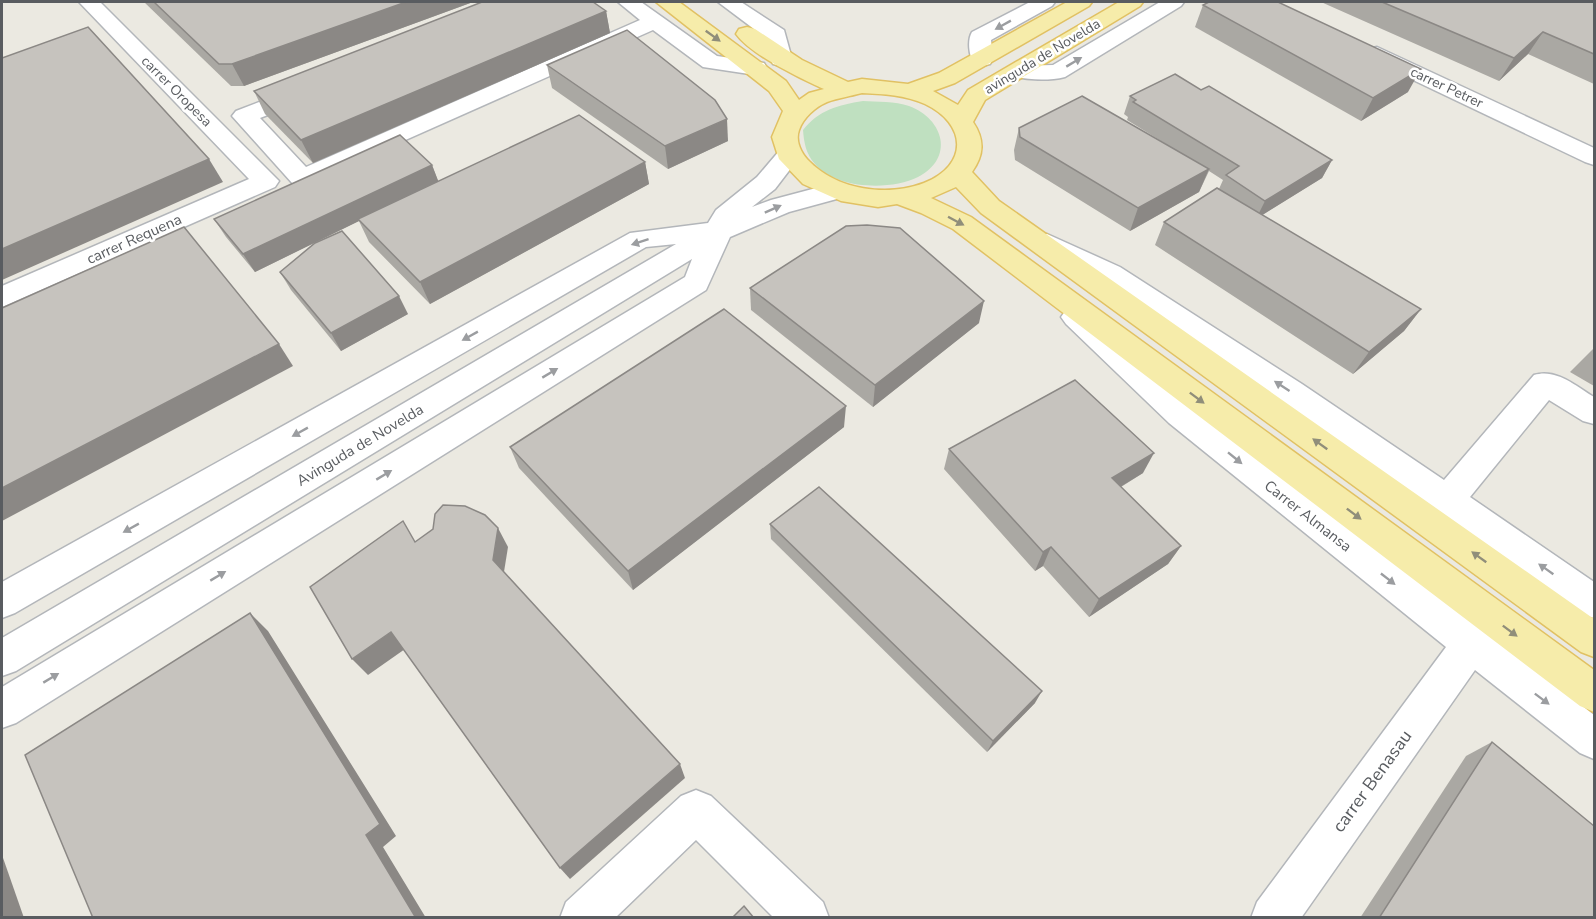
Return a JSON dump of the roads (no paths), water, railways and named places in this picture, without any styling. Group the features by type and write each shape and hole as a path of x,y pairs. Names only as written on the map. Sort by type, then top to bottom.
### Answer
{"main road":[{"path":"666,2 778,86 796,113"},
{"name":"avinguda de Novelda","path":"909,91 947,78 1082,2"},
{"name":"avinguda de Novelda","path":"962,122 976,95 1133,2"},
{"path":"719,5 781,59 808,75 844,89"},
{"path":"885,86 909,91 942,104 962,122 969,135 970,150 967,160 952,179 935,188 902,197 863,197 835,192 807,176 792,162 785,148 785,134 796,113 813,100 844,89 885,86"},
{"path":"959,172 970,188 990,207 1594,640"},
{"name":"Carrer Almansa","path":"902,197 930,207 962,223 1594,693"}],"street":[{"name":"carrer Oropesa","path":"88,2 105,33 266,181"},
{"path":"628,2 711,62 756,68"},
{"path":"982,59 980,37 1045,2"},
{"path":"1019,71 1057,72 1174,2"},
{"path":"328,84 244,116 302,178 654,22"},
{"name":"carrer Petrer","path":"1362,46 1594,157"},
{"name":"Avinguda de Novelda","path":"719,231 725,216 766,183 789,155"},
{"name":"carrer Requena","path":"2,297 266,181"},
{"name":"Avinguda de Novelda","path":"2,658 719,231 804,198 835,192"},
{"path":"2,601 640,239 719,231 696,283 2,709"},
{"path":"1030,235 1110,274 1291,392 1594,602"},
{"name":"Carrer Almansa","path":"1036,278 1180,414 1594,739"},
{"path":"1447,500 1545,383 1594,412"},
{"name":"carrer Benasau","path":"1273,918 1471,644"},
{"path":"582,918 696,811 807,918"}]}
